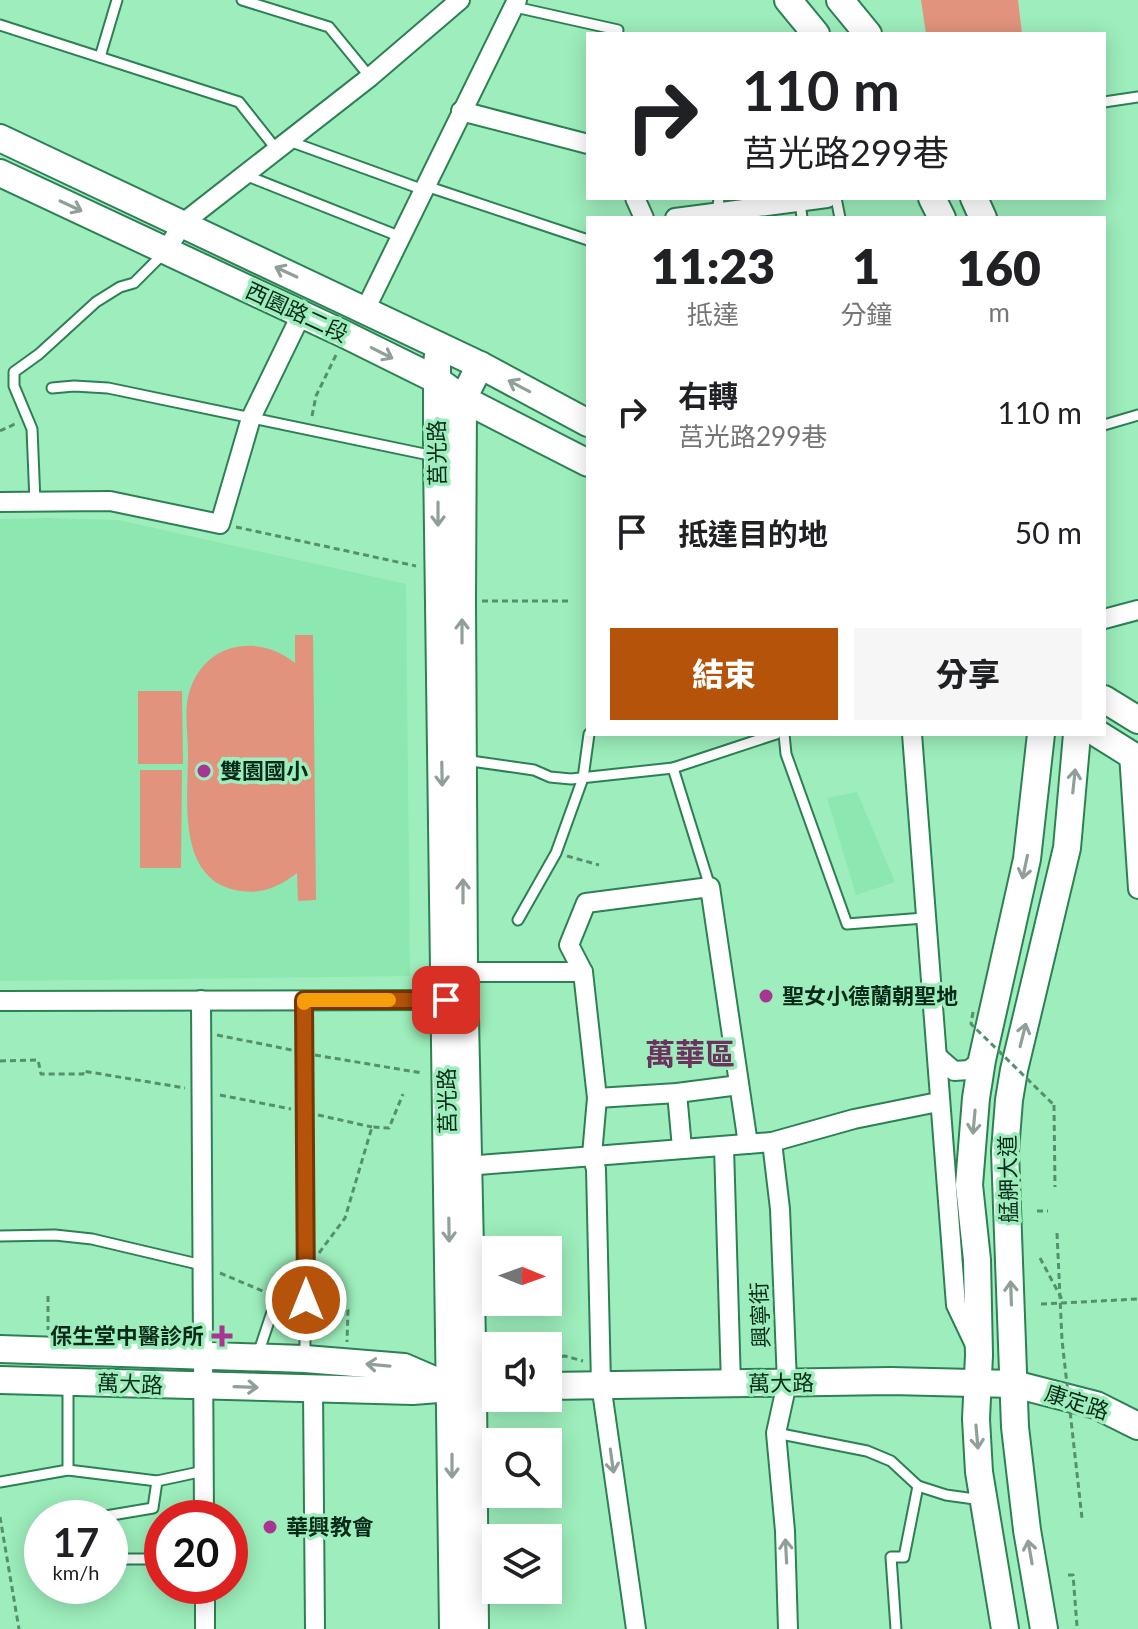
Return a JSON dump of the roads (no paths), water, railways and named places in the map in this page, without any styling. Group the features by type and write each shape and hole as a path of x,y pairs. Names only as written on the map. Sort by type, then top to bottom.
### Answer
{"main road":[{"path":"788,0 814,32"},
{"path":"840,0 866,32"},
{"name":"西園路二段","path":"0,138 480,365 586,422"},
{"name":"西園路二段","path":"0,173 346,335 437,380 463,399 586,462"},
{"name":"莒光路","path":"439,346 438,571 447,1077 473,1388 453,1629"},
{"path":"463,399 480,365"},
{"name":"莒光路","path":"463,399 464,972 475,1629"},
{"path":"1106,700 1138,720"},
{"name":"艋舺大道","path":"1005,1629 983,1500 976,1419 979,1355 977,1260 969,1185 982,1060 1027,859 1041,736"},
{"name":"艋舺大道","path":"1044,1629 1027,1530 1015,1427 1005,1151 1009,1100 1067,848 1077,736"},
{"path":"1101,736 1134,756"},
{"name":"萬大路","path":"0,1349 305,1359 404,1367 473,1388"},
{"name":"萬大路","path":"0,1380 413,1391 473,1388"},
{"name":"萬大路","path":"562,1385 891,1381 1014,1384"},
{"name":"康定路","path":"1014,1384 1096,1405 1138,1426"}],"street":[{"path":"166,251 183,223 370,77 460,0"},
{"path":"365,310 516,4"},
{"path":"461,111 586,143"},
{"path":"687,216 718,209 801,210 823,200"},
{"path":"0,502 110,501 220,524 251,418 301,315"},
{"path":"1106,618 1138,610"},
{"path":"912,736 956,1305 979,1355"},
{"path":"1134,756 1138,889"},
{"path":"636,1629 601,1384 596,1169 592,1155 597,1098 583,972 569,945 586,903 710,887 748,1144"},
{"path":"464,972 583,972"},
{"path":"201,1000 204,1500"},
{"path":"0,1001 446,1000"},
{"path":"938,1057 954,1071 969,1070 982,1060"},
{"path":"597,1098 739,1085"},
{"path":"677,1093 682,1148"},
{"path":"466,1166 772,1142 854,1119 938,1102"},
{"name":"興寧街","path":"772,1142 780,1209 787,1383 776,1433 787,1556 788,1629"},
{"path":"724,1147 731,1385"},
{"path":"313,1389 315,1629"},
{"path":"205,1604 205,1629"}],"lane":[{"path":"100,57 117,0"},
{"path":"242,0 329,27 370,77"},
{"path":"516,4 618,32"},
{"path":"0,25 239,102 283,146 586,239"},
{"path":"1106,102 1138,97"},
{"path":"245,175 401,237"},
{"path":"35,502 32,429 14,386 14,372 39,354 96,302 120,287 134,283 166,251"},
{"path":"52,388 108,388 437,457"},
{"path":"1106,424 1138,415"},
{"path":"518,920 556,853 583,778 589,736"},
{"path":"463,760 534,770 550,777 583,778 673,768 770,736"},
{"path":"784,736 786,754 847,924 924,918"},
{"path":"673,768 710,887"},
{"path":"304,1000 305,1359"},
{"path":"0,1236 55,1235 92,1239 202,1265"},
{"path":"257,1358 277,1297 306,1270"},
{"path":"68,1383 68,1470"},
{"path":"776,1433 867,1451 891,1461 918,1486 946,1495 983,1500"},
{"path":"0,1482 68,1470 157,1481 204,1471"},
{"path":"128,1512 153,1508 157,1481"},
{"path":"896,1629 891,1557 904,1557 918,1486"}],"place":[{"name":"雙園國小","path":"204,771"},
{"name":"聖女小德蘭朝聖地","path":"766,996"},
{"name":"保生堂中醫診所","path":"222,1336"},
{"name":"華興教會","path":"270,1527"}],"district":[{"name":"萬華區","path":"690,1055"}]}
